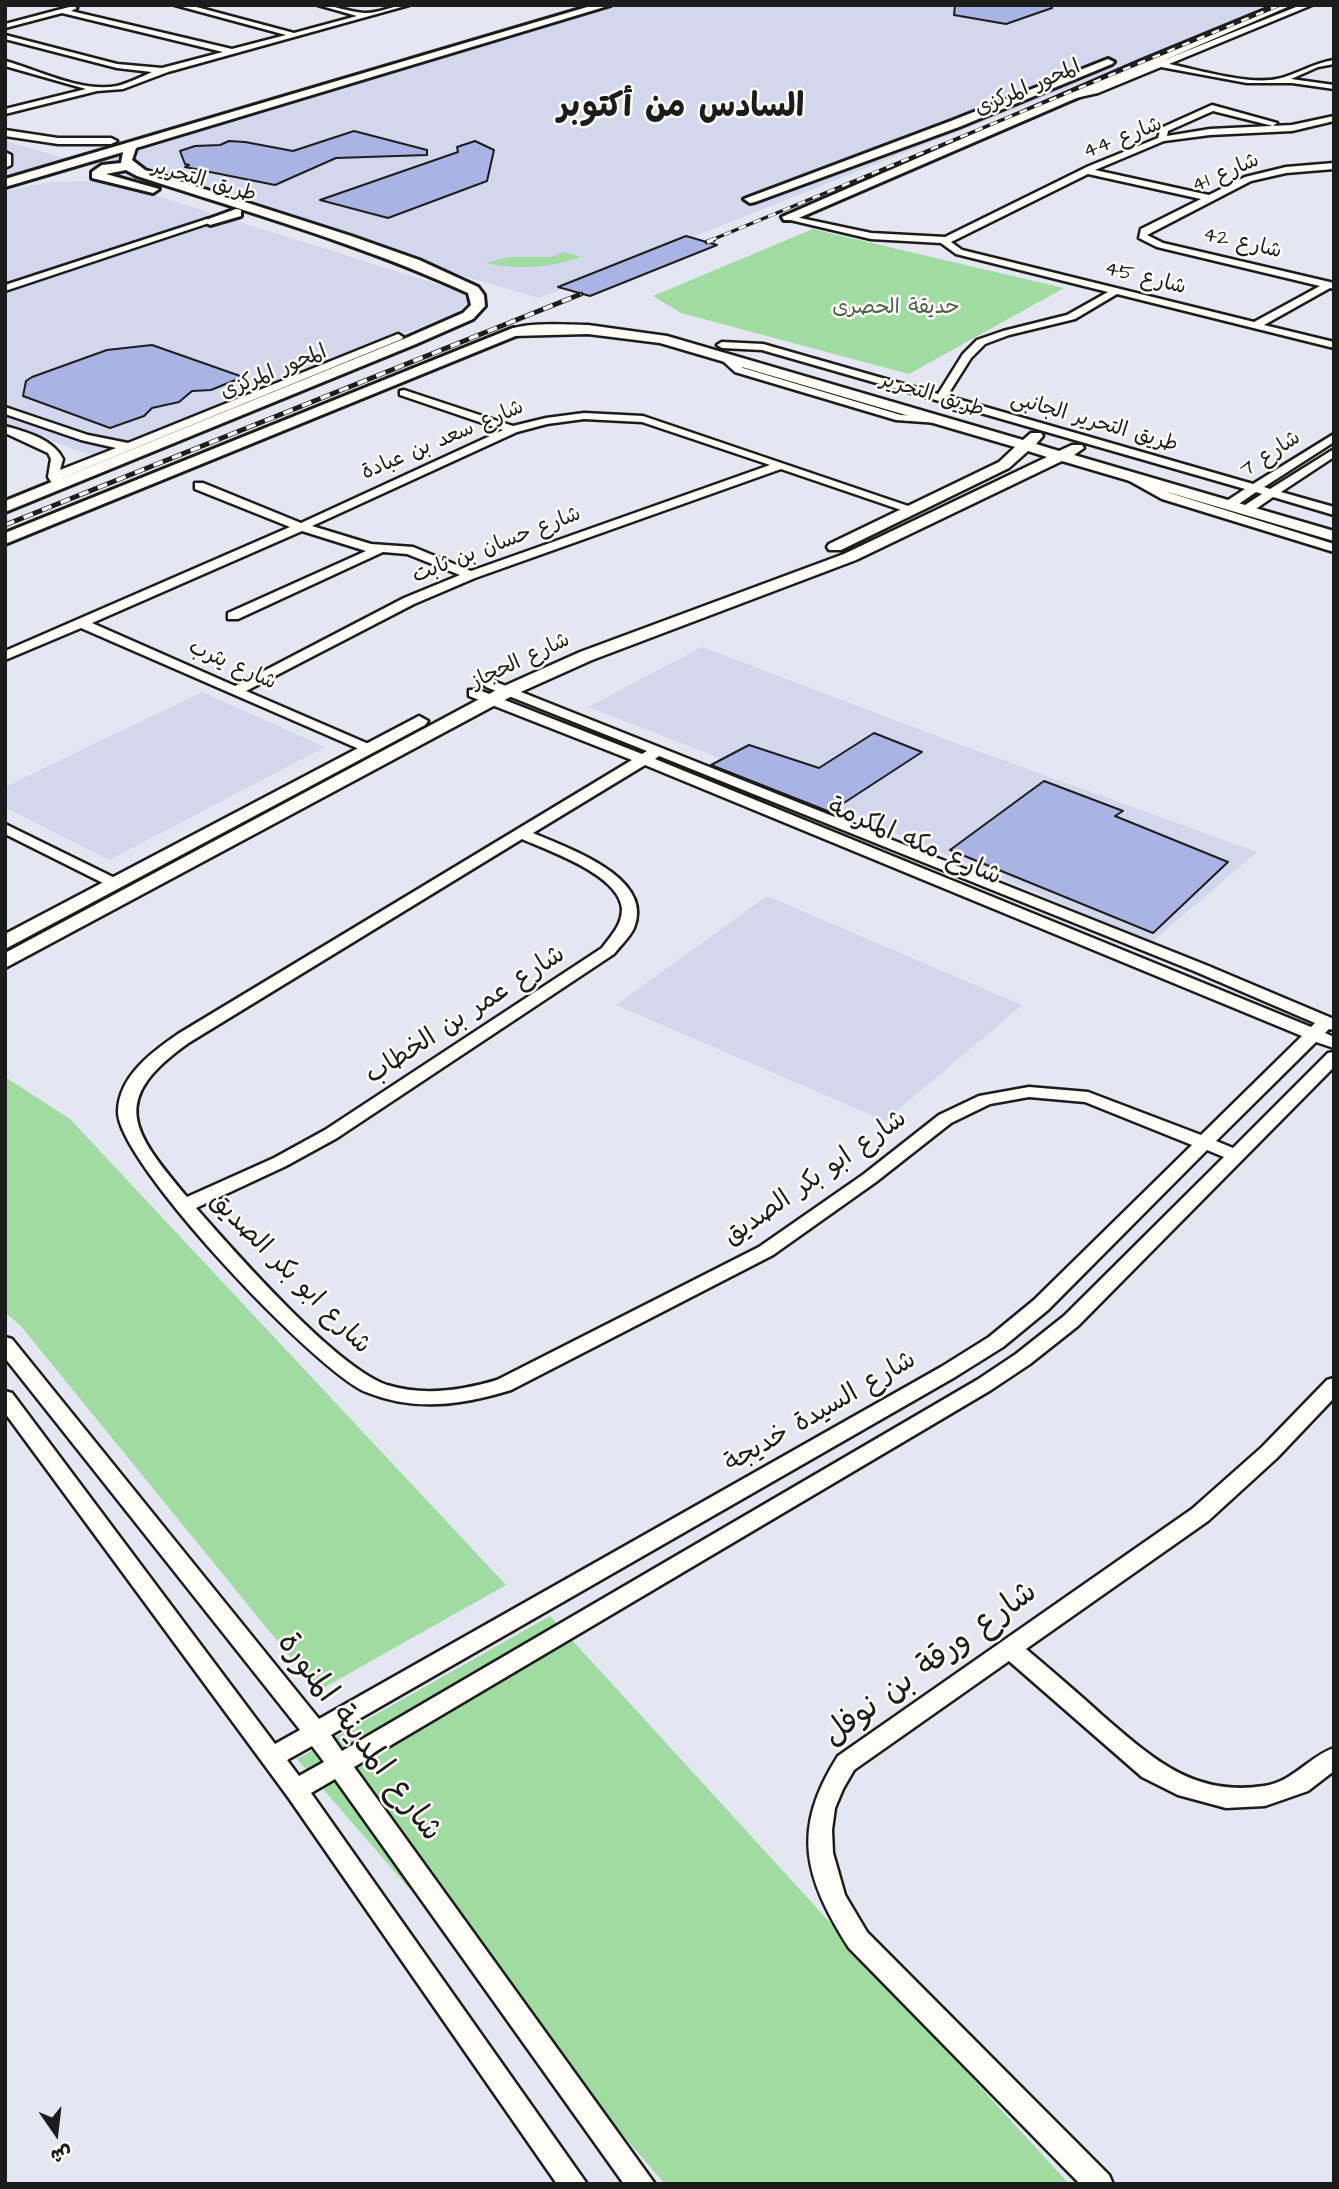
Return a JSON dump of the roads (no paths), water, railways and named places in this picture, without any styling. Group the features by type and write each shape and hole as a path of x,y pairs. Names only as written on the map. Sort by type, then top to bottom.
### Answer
{"main road":[{"name":"المحور المركزى","path":"789,218 1287,5"},
{"path":"541,12 561,15 602,6"},
{"path":"5,183 602,6"},
{"path":"482,29 511,25 528,30"},
{"path":"1222,32 1236,34"},
{"path":"5,171 448,39"},
{"name":"المحور المركزى","path":"750,200 1116,59"},
{"name":"طريق التحرير","path":"130,167 125,156 131,146"},
{"path":"885,149 885,154 895,158 925,158"},
{"path":"839,166 883,176"},
{"name":"طريق التحرير","path":"299,223 277,223 236,213 123,181 98,177 96,173 130,167 150,176 299,223 414,263"},
{"path":"210,221 236,213"},
{"name":"المحور المركزى","path":"5,506 57,481 397,342 468,316 474,311 479,300 477,295 465,286 414,263"},
{"name":"المحور المركزى","path":"5,539 513,332"},
{"path":"397,342 442,360"}],"street":[{"path":"5,26 84,5"},
{"path":"179,5 293,34"},
{"path":"323,5 368,16"},
{"path":"5,112 96,89 129,85 165,70 405,5"},
{"path":"1062,99 1088,93 1163,65 1308,5"},
{"path":"63,11 231,52"},
{"path":"5,37 117,66 147,71 165,70"},
{"path":"1280,81 1321,64 1334,62"},
{"path":"5,63 96,89"},
{"path":"1321,64 1334,76"},
{"path":"1163,65 1247,81 1280,81 1334,87"},
{"path":"1162,139 1164,130 1212,108 1292,128 1334,129"},
{"name":"شارع 44","path":"947,243 1088,171 1162,139 1210,132 1292,128 1334,118"},
{"path":"1174,124 1268,122"},
{"path":"5,133 58,141 111,141"},
{"path":"5,155 5,165"},
{"name":"شارع 41","path":"1142,237 1144,231 1265,174 1334,166"},
{"path":"1088,171 1210,198"},
{"path":"789,218 871,236 947,243"},
{"path":"5,288 210,221"},
{"name":"شارع 42","path":"1142,237 1160,245 1331,285"},
{"name":"شارع 45","path":"947,243 959,252 1334,345"},
{"path":"1254,326 1331,285"},
{"path":"941,397 965,363 967,353 976,345 993,337 1079,314 1115,291"},
{"path":"600,330 607,323 629,318"},
{"name":"طريق التحرير","path":"629,318 938,421 1031,441"},
{"name":"طريق التحرير","path":"513,332 600,330 651,336 726,351 1070,453 1255,498 1334,523"},
{"path":"5,429 53,451 57,459 57,481 129,446 397,342"},
{"name":"طريق التحرير الجانبى","path":"726,351 763,347 941,397 1255,498 1334,511"},
{"path":"404,393 513,430"},
{"path":"5,410 85,438 129,446"},
{"name":"شارع سعد بن عبادة","path":"6,655 301,527 513,430 546,421 584,416 643,419 914,510"},
{"name":"شارع 7","path":"1255,498 1334,437"},
{"name":"شارع الحجاز","path":"5,943 366,748 491,692 654,613 827,551 1004,464 1031,441"},
{"name":"شارع 7","path":"1255,498 1334,452"},
{"name":"طريق التحرير","path":"1070,453 1130,477 1229,505 1255,498 1334,536"},
{"name":"شارع الحجاز","path":"5,962 491,692 850,557 1070,453"},
{"name":"شارع حسان بن ثابت","path":"237,690 409,601 471,575 782,465"},
{"name":"طريق التحرير الجانبى","path":"1130,477 1166,496 1334,548"},
{"path":"199,486 301,527 370,548 409,550 471,575"},
{"path":"233,616 382,548"},
{"name":"شارع يثرب","path":"81,623 366,748"},
{"name":"شارع مكه المكرمة","path":"491,692 652,755 750,801 1324,1028 1334,1043"},
{"name":"شارع ابو بكر الصديق","path":"652,755 184,1038 151,1063 131,1091 127,1121 130,1135 184,1206 247,1275 357,1380 382,1391 412,1398 443,1399 475,1395 504,1385 766,1251 870,1178 945,1119 963,1108 985,1100 1029,1092 1088,1097 1235,1154"},
{"path":"5,828 116,884"},
{"name":"شارع عمر بن الخطاب","path":"184,1206 280,1162 331,1134 598,958 623,937 631,918 628,898 615,881 594,866 523,834"},
{"name":"شارع السيدة خديجة","path":"272,1758 970,1359 1041,1306 1324,1028"},
{"path":"296,1790 1008,1369 1070,1321 1334,1057"},
{"name":"شارع المدينة المنورة","path":"5,1345 340,1764 641,2184"},
{"name":"شارع ورقة بن نوفل","path":"1099,2184 858,1940 832,1898 820,1854 821,1819 825,1799 832,1781 846,1763 1200,1515 1253,1470 1334,1385"},
{"path":"5,1398 296,1790 573,2184"},
{"path":"1009,1647 1150,1770 1186,1788 1226,1798 1265,1796 1300,1784 1334,1758"}],"railway":[{"path":"709,241 1280,5"},
{"path":"707,242 713,240"},
{"path":"5,525 581,294"}],"district":[{"name":"السادس من أكتوبر","path":"681,109"}],"park label":[{"name":"حديقة الحصرى","path":"896,309"}]}
